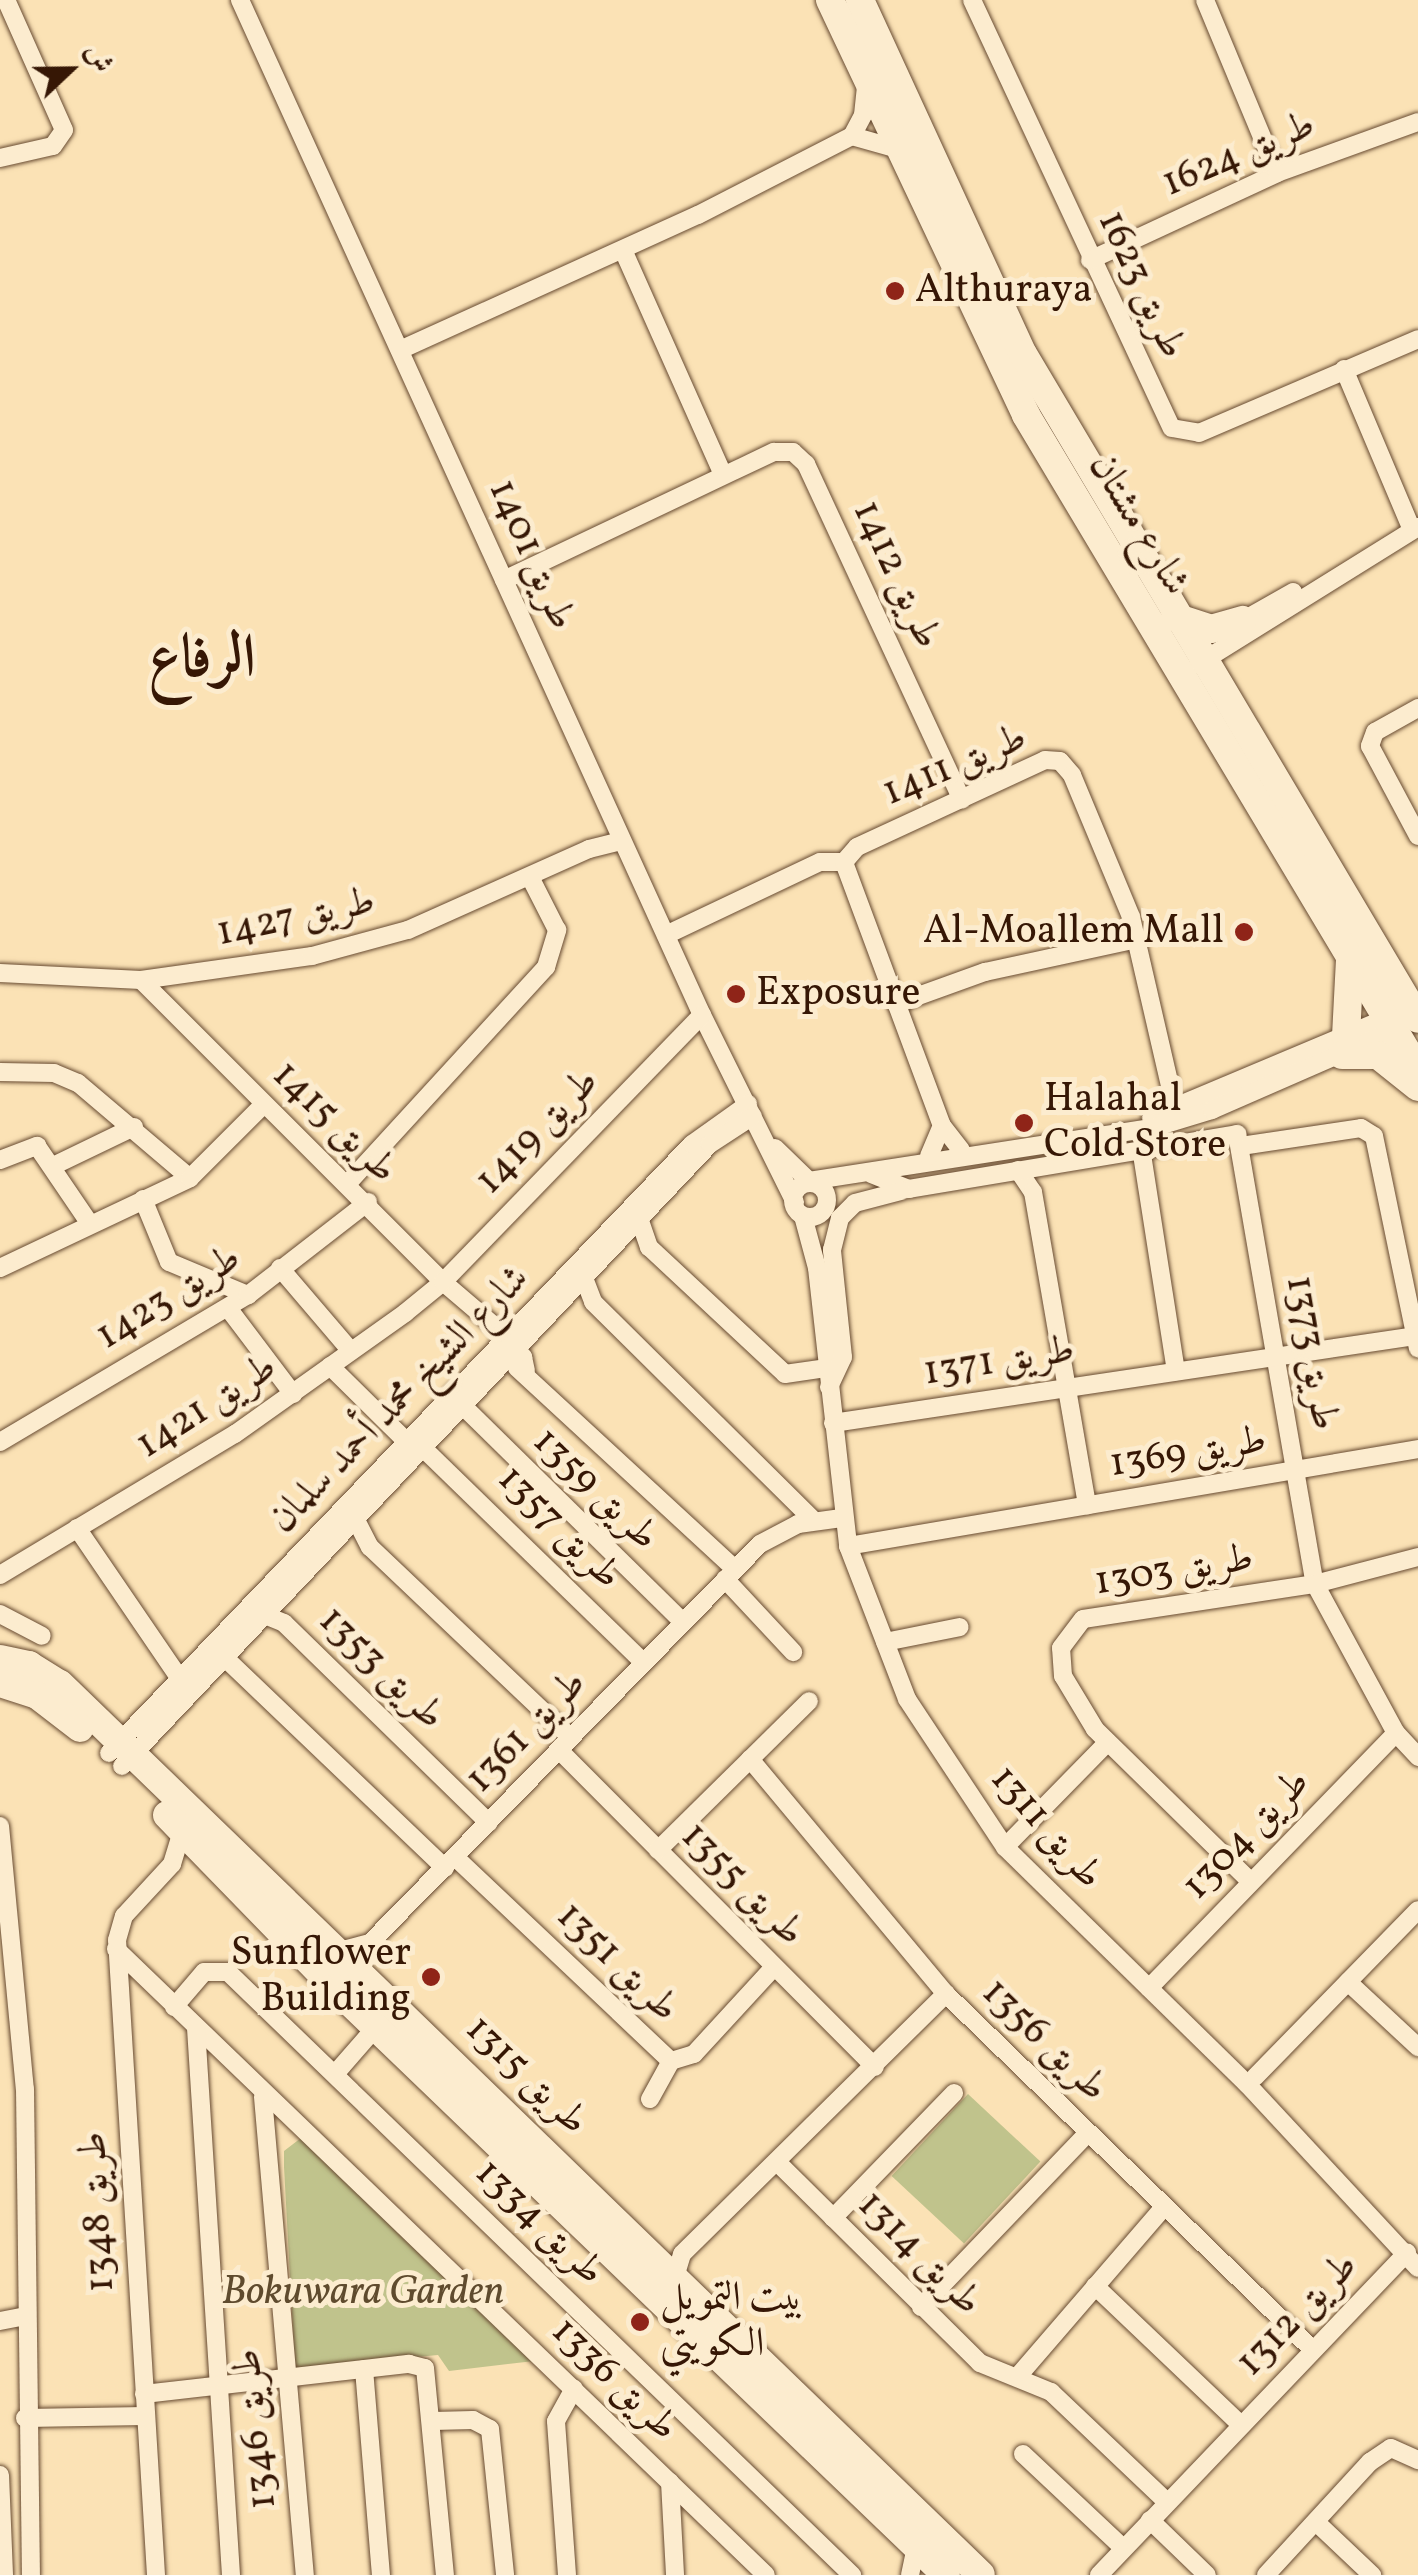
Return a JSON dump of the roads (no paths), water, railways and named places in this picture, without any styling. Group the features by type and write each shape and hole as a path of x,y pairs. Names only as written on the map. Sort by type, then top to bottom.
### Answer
{"street":[{"path":"0,158 53,146 64,130 6,0"},
{"name":"طريق 1401","path":"240,0 704,1019 799,1209"},
{"name":"شارع مشتان","path":"830,0 1026,415 1187,662 1406,1019 1418,1070"},
{"name":"شارع مشتان","path":"860,0 1014,337 1175,617 1187,662 1350,958 1406,1019"},
{"name":"طريق 1623","path":"972,0 1163,415 1183,434 1198,433 1418,339"},
{"path":"1206,0 1277,173"},
{"path":"400,350 623,250 852,136 863,115 866,82"},
{"name":"طريق 1624","path":"1090,260 1277,173 1418,122"},
{"path":"852,136 898,149"},
{"path":"623,250 722,475"},
{"path":"1187,662 1415,529 1344,368"},
{"name":"طريق 1412","path":"504,580 722,475 774,452 793,452 806,464 962,800"},
{"path":"1175,617 1211,629 1243,620 1340,573"},
{"path":"1187,662 1243,620"},
{"path":"1418,708 1374,732 1370,746 1418,836"},
{"name":"طريق 1411","path":"844,862 857,847 1045,760 1060,761 1072,775 1138,939 1170,1086"},
{"name":"طريق 1427","path":"0,973 140,980 331,951 408,930 619,834"},
{"path":"666,935 820,862 844,862 942,1126 946,1156"},
{"path":"349,1182 546,967 556,930 530,877"},
{"path":"896,1004 986,972 1138,939"},
{"path":"1344,1046 1350,958"},
{"name":"طريق 1415","path":"140,980 263,1104 349,1182 479,1317 505,1352"},
{"name":"طريق 1419","path":"443,1282 684,1031 704,1019"},
{"path":"1133,1127 1406,1019"},
{"path":"871,1174 826,1208 799,1209 795,1192 809,1182 871,1174 946,1156 1182,1120 1248,1095 1344,1046 1378,1055 1418,1087"},
{"path":"0,1072 54,1073 78,1083 190,1178"},
{"path":"1153,1117 1170,1086 1193,1103"},
{"path":"1239,1140 1248,1095"},
{"path":"0,1268 190,1178 263,1104"},
{"name":"شارع الشيخ محمد أحمد سلمان","path":"121,1754 154,1735 223,1656 355,1518 416,1445 463,1406 505,1352 584,1278 710,1144 751,1110"},
{"name":"شارع الشيخ محمد أحمد سلمان","path":"121,1754 146,1713 416,1445 692,1144 751,1110"},
{"path":"1212,1110 1239,1140"},
{"path":"1162,1145 1182,1120"},
{"path":"942,1126 946,1156"},
{"path":"53,1166 134,1127"},
{"path":"640,1221 649,1246 785,1374 828,1378 843,1357 832,1250 840,1218 856,1203 1141,1148 1362,1128 1374,1136 1417,1342"},
{"name":"طريق 1401","path":"764,1137 809,1182 826,1208"},
{"name":"طريق 1373","path":"1239,1140 1316,1584"},
{"path":"0,1160 37,1146 90,1224"},
{"path":"1141,1148 1176,1371"},
{"path":"1033,1192 1044,1166"},
{"name":"طريق 1369","path":"1018,1170 1033,1192 1087,1505"},
{"path":"871,1174 909,1190"},
{"path":"144,1200 159,1248 176,1268 248,1295"},
{"name":"طريق 1423","path":"0,1442 248,1295 368,1202"},
{"name":"طريق 1311","path":"816,1268 826,1208"},
{"name":"طريق 1311","path":"799,1209 816,1268 848,1546 907,1699 1009,1843 1255,2077 1372,2200 1390,2234"},
{"path":"280,1268 351,1351"},
{"path":"584,1278 593,1302 814,1520"},
{"name":"طريق 1421","path":"0,1575 292,1394 443,1282"},
{"path":"228,1308 292,1394"},
{"name":"طريق 1371","path":"832,1423 1276,1357 1417,1342"},
{"path":"505,1352 730,1574 793,1652"},
{"name":"طريق 1357","path":"330,1366 642,1661"},
{"name":"طريق 1359","path":"463,1406 682,1622"},
{"name":"طريق 1369","path":"848,1546 1418,1449"},
{"name":"طريق 1355","path":"355,1518 370,1548 565,1745 658,1850 874,2067"},
{"name":"طريق 1361","path":"370,1943 642,1661 772,1535 814,1520 842,1518"},
{"path":"77,1528 180,1679"},
{"name":"طريق 1355","path":"336,1538 370,1548"},
{"name":"طريق 1303","path":"1250,1881 1108,1743 1082,1711 1059,1660 1083,1619 1316,1584 1418,1558"},
{"path":"1316,1584 1396,1733 1418,1758"},
{"path":"0,1614 42,1636"},
{"name":"طريق 1353","path":"262,1614 284,1623 489,1823"},
{"path":"885,1642 960,1628"},
{"name":"طريق 1351","path":"223,1656 672,2060 694,2054 774,1967"},
{"name":"طريق 1315","path":"0,1659 42,1672 90,1712 121,1754 192,1833 376,2028 916,2546 927,2573"},
{"name":"طريق 1315","path":"0,1683 56,1706 172,1796 192,1833 366,1980 981,2575"},
{"path":"658,1850 809,1700"},
{"path":"90,1712 114,1720 146,1713"},
{"name":"طريق 1304","path":"1153,1983 1396,1733"},
{"path":"154,1735 158,1767 172,1796"},
{"path":"1009,1843 1108,1743"},
{"name":"طريق 1356","path":"750,1759 946,1994 1313,2350"},
{"path":"0,1826 25,2089 25,2418 31,2575"},
{"name":"طريق 1348","path":"156,2575 116,1948 124,1916 172,1864 192,1833"},
{"path":"1255,2077 1418,1910"},
{"path":"336,1952 370,1943 366,1980"},
{"name":"طريق 1336","path":"116,1948 263,2097 766,2575"},
{"name":"طريق 1334","path":"174,2007 204,1972 224,1969 852,2575"},
{"path":"1348,1982 1418,2047"},
{"name":"طريق 1311","path":"1153,1983 1412,2260"},
{"path":"675,2277 682,2254 780,2164 946,1994"},
{"path":"196,2028 216,2388 232,2575"},
{"path":"335,2074 376,2028"},
{"path":"650,2100 672,2060"},
{"path":"833,2218 954,2093"},
{"name":"طريق 1346","path":"263,2097 305,2575"},
{"path":"921,2307 1088,2133"},
{"name":"طريق 1314","path":"780,2164 980,2363 1019,2375 1051,2392 1167,2502"},
{"path":"1019,2375 1164,2207"},
{"name":"طريق 1312","path":"1099,2575 1313,2350 1412,2260"},
{"name":"طريق 1312","path":"1095,2286 1241,2426"},
{"path":"0,2321 26,2316"},
{"path":"144,2394 364,2369 425,2368 445,2575"},
{"path":"364,2369 381,2575"},
{"path":"567,2575 556,2421 574,2389"},
{"path":"25,2418 145,2416"},
{"path":"433,2420 473,2420 490,2429 505,2575"},
{"path":"1266,2575 1392,2448 1418,2460"},
{"path":"1023,2454 1124,2548"},
{"path":"0,2475 4,2575"},
{"path":"670,2482 675,2575"},
{"path":"1150,2520 1207,2575"},
{"path":"1318,2522 1372,2575"}],"place":[{"name":"Althuraya","path":"895,291"},
{"name":"Al-Moallem Mall","path":"1244,932"},
{"name":"Exposure","path":"736,994"},
{"name":"Halahal Cold Store","path":"1024,1123"},
{"name":"Sunflower Building","path":"431,1977"},
{"name":"بيت التمويل الكويتي","path":"640,2322"}],"district":[{"name":"الرفاع","path":"202,660"}],"park label":[{"name":"Bokuwara Garden","path":"363,2293"}]}
